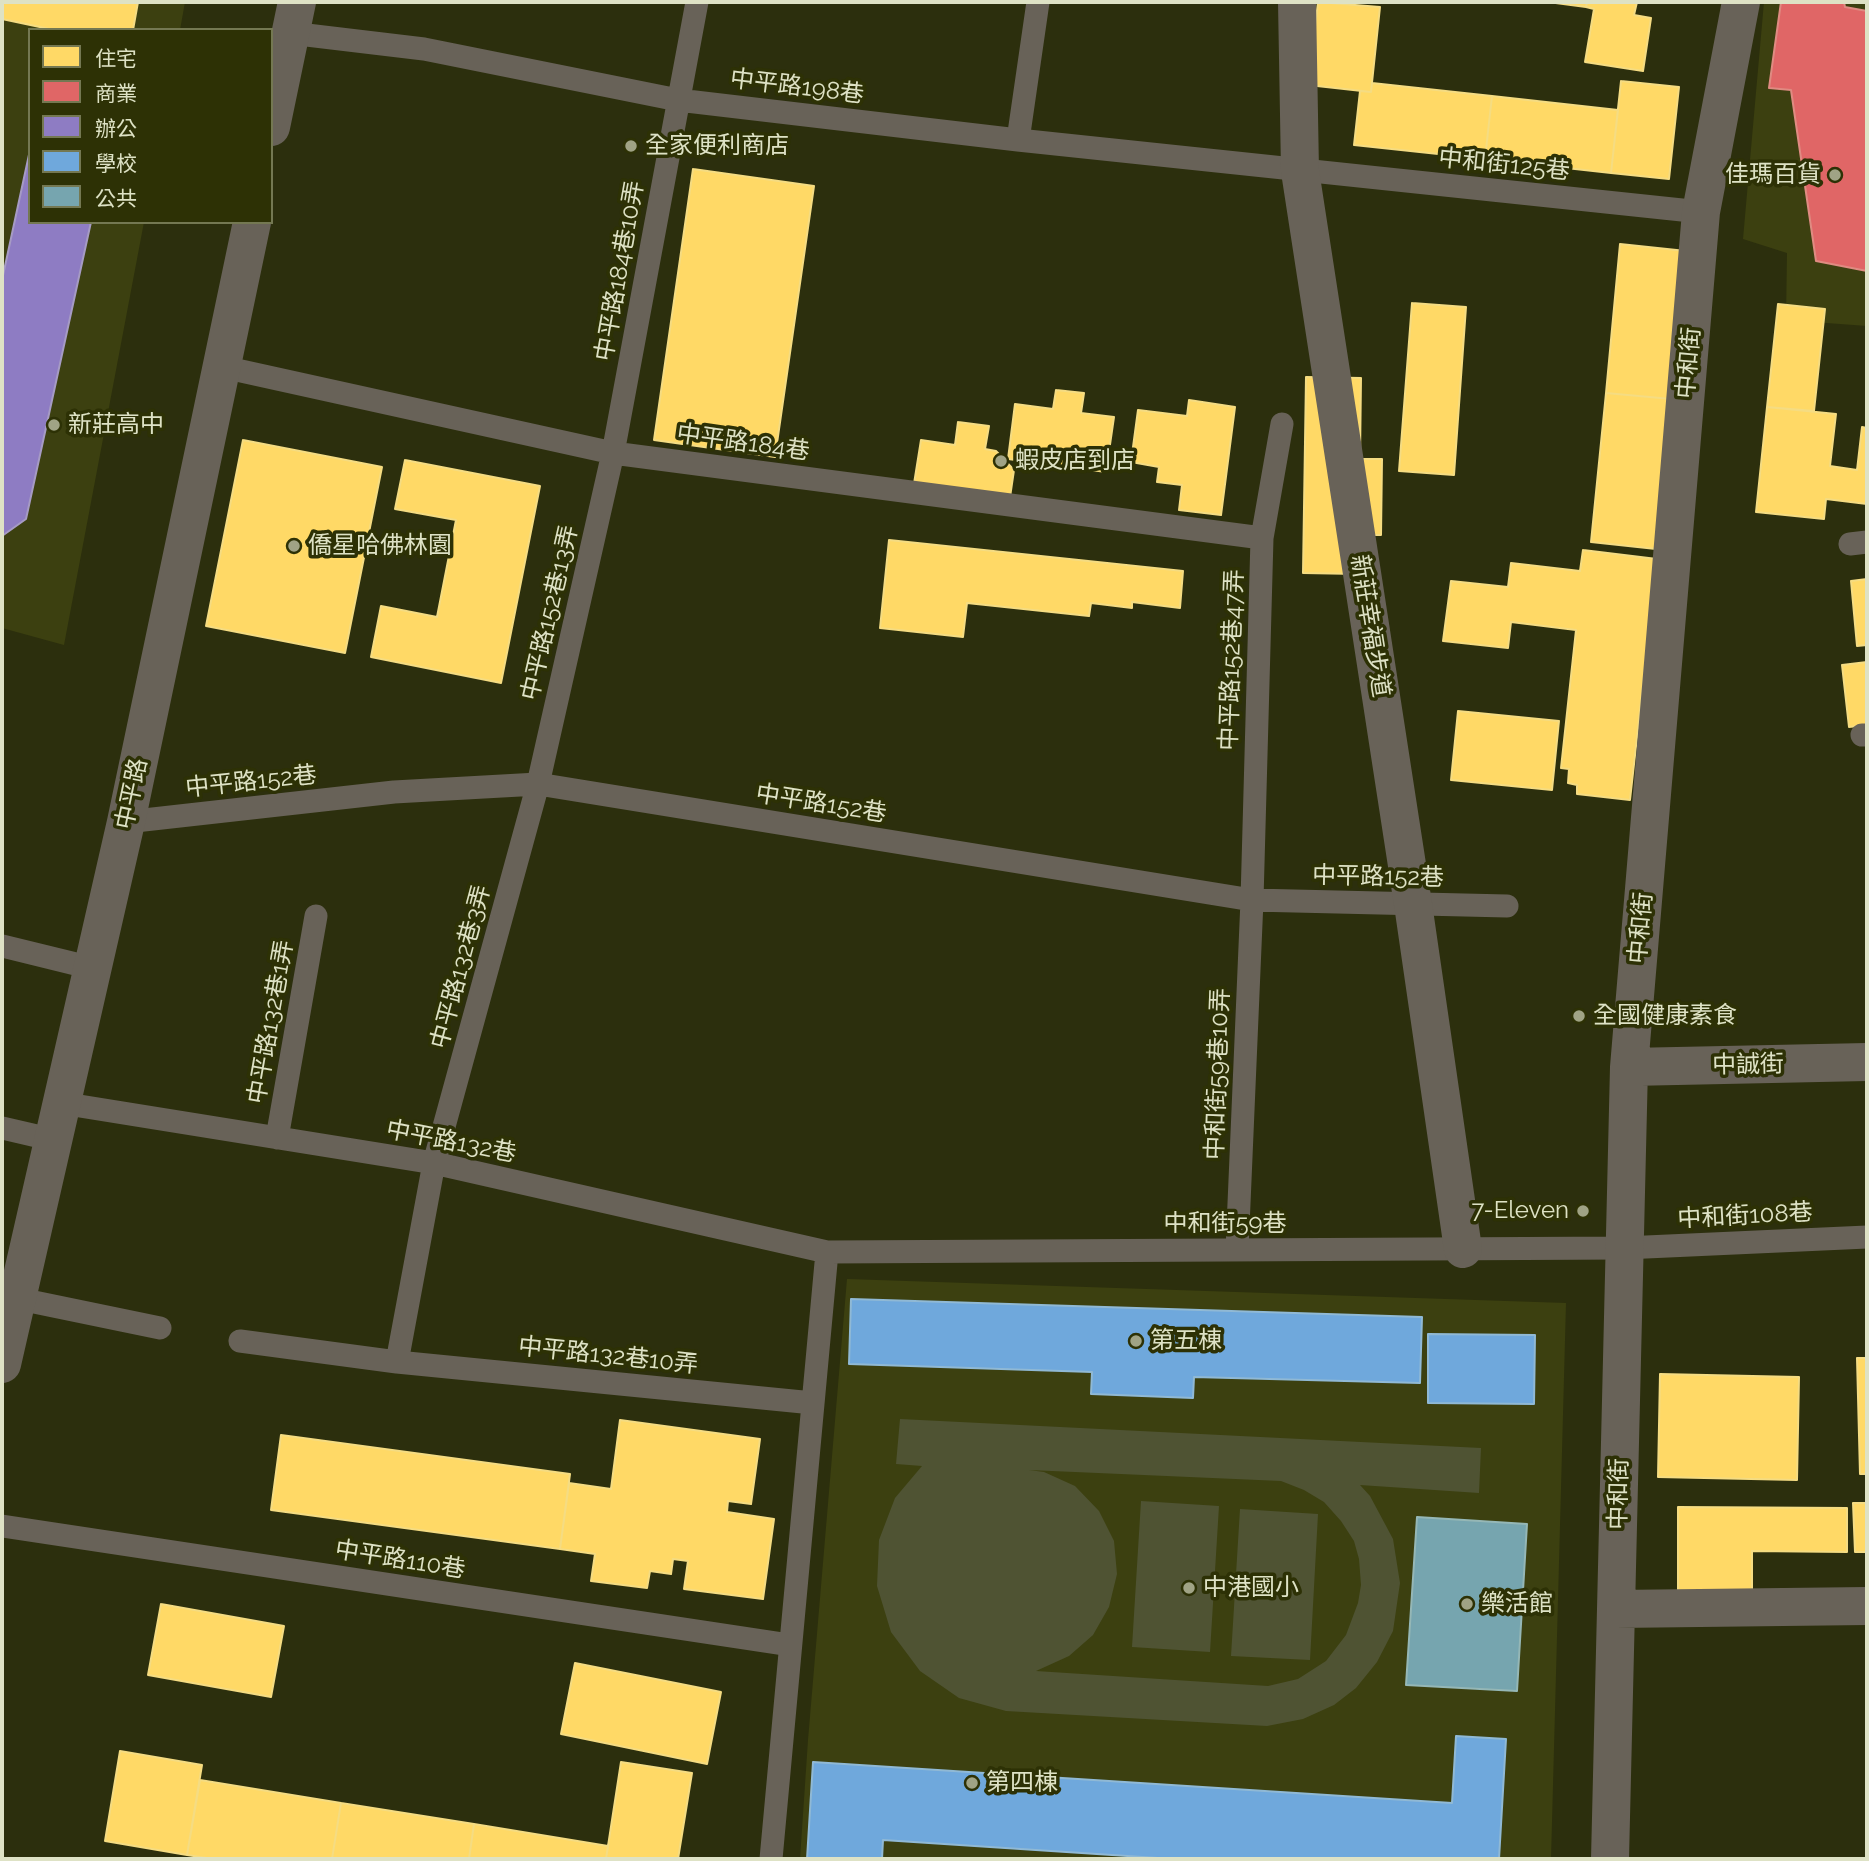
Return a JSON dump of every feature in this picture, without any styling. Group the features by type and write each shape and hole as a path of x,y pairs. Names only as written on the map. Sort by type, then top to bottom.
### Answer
{"street":[{"name":"新莊幸福步道","path":"1297,2 1300,171 1413,904 1463,1249"},
{"name":"中和街","path":"1610,1859 1629,1067 1701,212 1741,2"},
{"path":"273,117 293,18"},
{"name":"中平路","path":"2,1363 9,1297 54,1140 126,822 252,224"},
{"name":"中誠街","path":"1629,1067 1867,1062"},
{"path":"1616,1609 1867,1606"}],"lane":[{"name":"中平路184巷10弄","path":"613,453 697,2"},
{"path":"1018,140 1038,2"},
{"name":"中平路198巷","path":"293,18 424,49 678,100 1300,171"},
{"name":"中和街125巷","path":"1300,171 1701,212"},
{"name":"中平路184巷","path":"223,367 613,453 1262,538"},
{"name":"中平路152巷47弄","path":"1252,900 1262,538 1282,424"},
{"name":"中平路152巷13弄","path":"538,784 613,453"},
{"name":"中平路152巷","path":"126,822 394,793 538,784 1252,900 1507,906"},
{"name":"中平路132巷3弄","path":"434,1163 538,784"},
{"name":"中和街59巷10弄","path":"1237,1250 1252,900"},
{"name":"中平路132巷1弄","path":"277,1138 316,916"},
{"path":"2,946 92,968"},
{"name":"中平路132巷","path":"61,1103 434,1163 827,1252"},
{"path":"2,1128 54,1140"},
{"path":"397,1362 434,1163"},
{"name":"中和街108巷","path":"1624,1248 1867,1237"},
{"name":"中和街59巷","path":"827,1252 1624,1248"},
{"path":"771,1859 827,1252"},
{"path":"9,1297 160,1328"},
{"name":"中平路132巷10弄","path":"240,1341 397,1362 813,1403"},
{"name":"中平路110巷","path":"2,1526 790,1645"}],"shaded area":[{"name":"新莊高中","path":"2,2 185,2 180,28 28,28 28,224 144,224 64,645 2,628"},
{"path":"1764,2 1867,2 1867,326 1786,320 1787,253 1743,239"},
{"name":"中港國小","path":"847,1279 1566,1303 1551,1859 800,1859"},
{"path":"900,1419 1481,1448 1479,1493 1360,1485 1370,1496 1393,1539 1400,1583 1393,1631 1377,1662 1356,1688 1334,1705 1303,1719 1267,1726 1006,1711 959,1698 920,1671 891,1632 877,1586 879,1540 895,1498 922,1466 896,1464","holes":["1029,1470 1281,1481 1324,1502 1354,1541 1359,1559 1361,1585 1358,1603 1346,1635 1326,1661 1298,1679 1268,1686 1036,1671 1069,1656 1093,1635 1109,1607 1117,1574 1114,1541 1099,1511 1075,1486 1044,1472"]},
{"path":"1141,1501 1219,1506 1210,1652 1132,1647"},
{"path":"1240,1509 1318,1514 1310,1660 1231,1656"}],"building: 住宅":[{"path":"2,2 138,2 133,28 45,28 2,19"},
{"path":"1318,2 1380,7 1371,92 1308,85"},
{"path":"1548,2 1587,2 1586,7"},
{"path":"1587,2 1637,2 1634,15 1651,18 1643,71 1585,62 1594,9 1586,7"},
{"path":"1621,81 1679,87 1669,179 1611,173"},
{"path":"1372,83 1492,96 1485,159 1354,145 1360,91 1371,92"},
{"path":"1492,96 1618,110 1611,173 1485,159"},
{"path":"693,169 814,186 775,457 654,440"},
{"path":"1620,244 1686,251 1671,399 1606,393"},
{"path":"1412,303 1466,307 1454,475 1399,471"},
{"path":"1778,304 1825,309 1814,411 1767,407"},
{"path":"1306,377 1361,378 1360,459 1382,459 1381,535 1358,535 1358,574 1303,573"},
{"path":"1056,390 1084,393 1081,413 1114,417 1106,472 1008,459 1015,404 1053,409"},
{"path":"1606,393 1671,399 1656,549 1591,542"},
{"path":"1189,400 1235,407 1221,515 1179,510 1182,485 1157,482 1159,467 1131,462 1138,410 1187,416"},
{"path":"1767,407 1836,414 1830,466 1857,470 1862,427 1867,428 1867,504 1826,499 1824,519 1756,512"},
{"path":"958,422 989,426 985,449 996,451 1014,470 1009,504 913,490 921,440 955,445"},
{"name":"僑星哈佛林園","path":"243,440 382,467 345,653 206,626"},
{"path":"405,460 540,486 501,683 371,657 381,606 437,617 456,520 395,509"},
{"path":"889,540 1183,571 1180,608 1132,602 1132,608 1091,603 1089,616 967,603 963,637 880,628"},
{"path":"1583,550 1657,559 1630,800 1577,794 1577,785 1568,783 1569,769 1561,768 1576,630 1511,622 1508,648 1443,641 1451,581 1508,587 1511,563 1580,571"},
{"path":"1867,579 1867,645 1857,646 1851,581"},
{"path":"1867,662 1867,725 1849,727 1842,665"},
{"path":"1458,711 1559,721 1552,790 1451,780"},
{"path":"1857,1358 1867,1358 1867,1474 1860,1474"},
{"path":"1660,1374 1799,1377 1797,1480 1658,1477"},
{"path":"620,1420 760,1439 751,1504 728,1501 727,1512 774,1519 763,1599 684,1589 688,1561 673,1559 671,1574 650,1571 647,1588 591,1581 595,1554 560,1549 569,1483 611,1489"},
{"path":"281,1435 570,1474 560,1549 271,1510"},
{"path":"1853,1503 1867,1503 1867,1552 1855,1552"},
{"path":"1678,1507 1847,1508 1847,1552 1752,1551 1752,1592 1678,1591"},
{"path":"161,1604 284,1626 271,1697 148,1675"},
{"path":"575,1663 721,1692 707,1764 561,1734"},
{"path":"120,1751 202,1765 187,1855 105,1841"},
{"path":"621,1762 692,1773 678,1859 606,1859"},
{"path":"200,1780 341,1803 332,1859 213,1859 187,1855"},
{"path":"341,1803 474,1824 469,1859 332,1859"},
{"path":"474,1824 608,1846 606,1859 469,1859"}],"building: 商業":[{"name":"佳瑪百貨","path":"1781,2 1844,2 1845,7 1867,11 1867,271 1816,261 1791,90 1769,88"}],"building: 辦公":[{"path":"28,159 28,224 91,224 26,519 2,536 2,280"}],"building: 學校":[{"name":"第五棟","path":"851,1299 1422,1317 1420,1383 1194,1377 1193,1398 1091,1394 1092,1372 849,1364"},
{"path":"1428,1334 1535,1335 1534,1404 1428,1403"},
{"name":"第四棟","path":"1456,1736 1506,1739 1499,1859 1173,1859 883,1840 882,1859 807,1859 813,1762 1452,1803"}],"building: 公共":[{"name":"樂活館","path":"1417,1517 1527,1524 1517,1691 1406,1685"}],"place":[{"name":"全家便利商店","path":"631,146"},
{"name":"佳瑪百貨","path":"1835,175"},
{"name":"新莊高中","path":"54,425"},
{"name":"蝦皮店到店","path":"1001,461"},
{"name":"僑星哈佛林園","path":"294,546"},
{"name":"全國健康素食","path":"1579,1016"},
{"name":"7-Eleven","path":"1583,1211"},
{"name":"第五棟","path":"1136,1341"},
{"name":"中港國小","path":"1189,1588"},
{"name":"樂活館","path":"1467,1604"},
{"name":"第四棟","path":"972,1783"}]}
